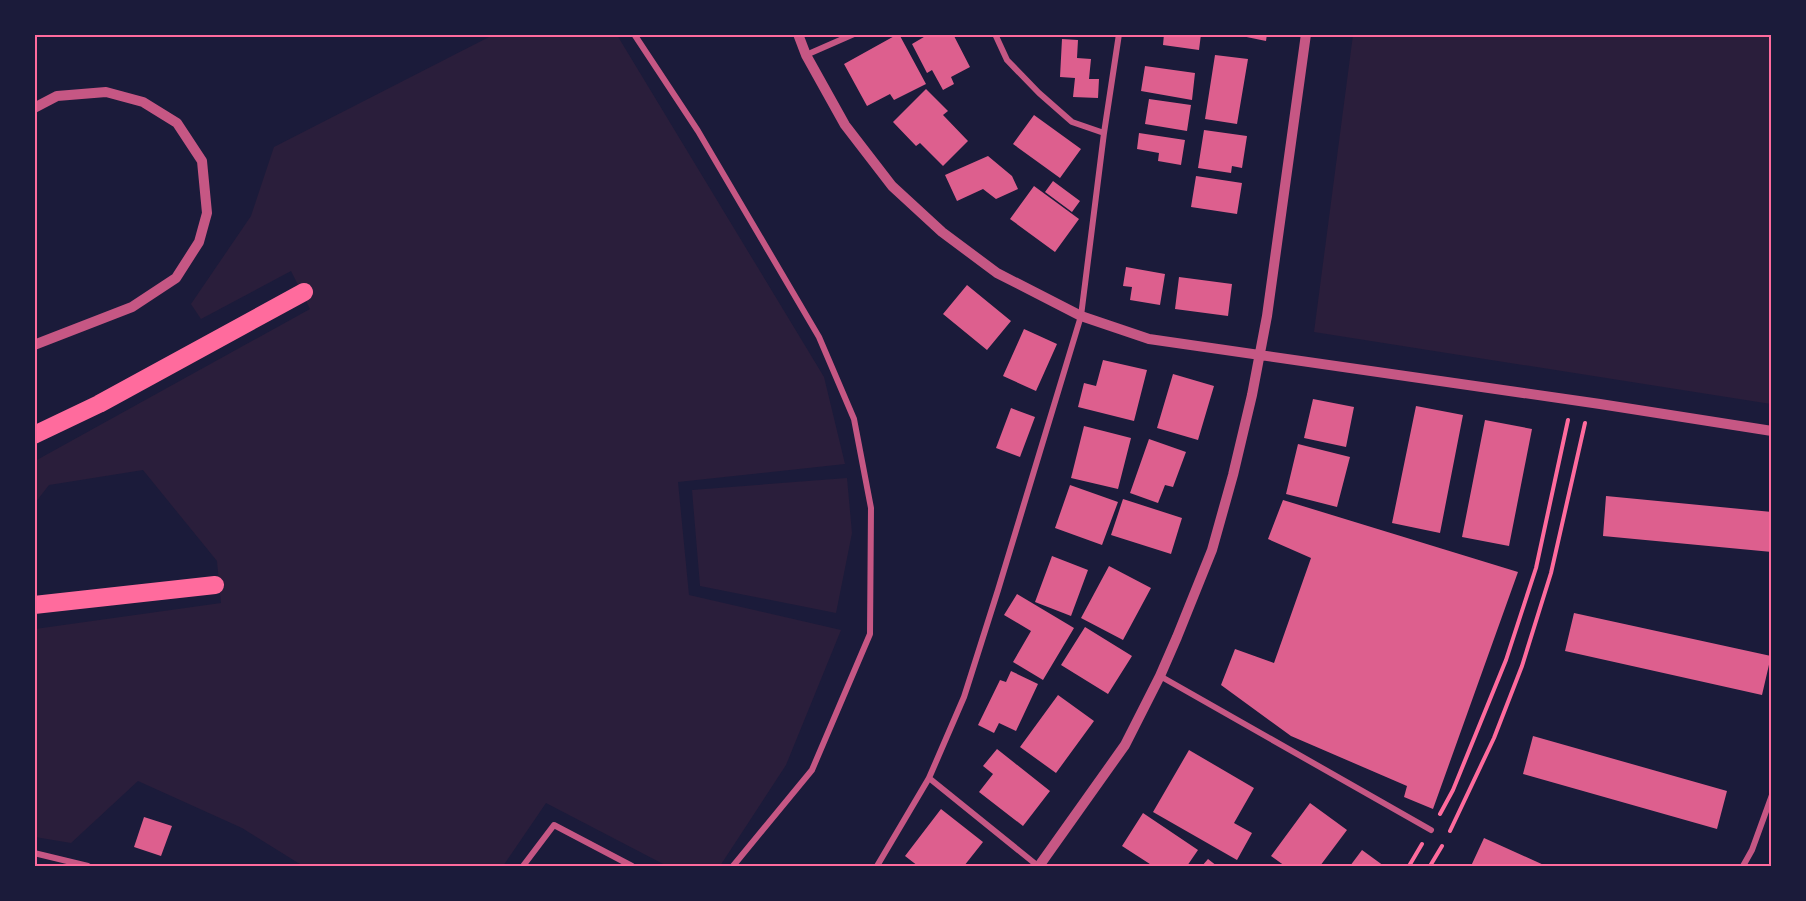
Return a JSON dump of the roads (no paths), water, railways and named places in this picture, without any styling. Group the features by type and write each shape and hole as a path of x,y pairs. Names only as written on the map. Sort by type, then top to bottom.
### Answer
{"highway":[{"path":"34,435 99,404 304,292"},
{"path":"34,431 99,404"},
{"path":"34,605 215,585"}],"street":[{"path":"634,34 698,131 819,337 854,419 871,508 870,634 812,770 733,867"},
{"path":"798,34 806,55 845,125 892,186 942,232 996,273 1081,316 1149,339 1772,430"},
{"path":"806,55 854,34"},
{"path":"994,34 1007,60 1039,93 1072,122 1104,133"},
{"path":"877,867 928,778 964,697 1081,316 1119,34"},
{"path":"928,778 1039,867 1125,745 1160,676 1212,550 1236,464 1267,316 1306,34"},
{"path":"34,108 57,96 106,92 143,102 177,123 202,161 207,213 199,242 176,278 132,308 34,345"},
{"path":"1160,676 1431,830"},
{"path":"1743,867 1752,850 1772,795"},
{"path":"524,867 554,825 632,867"},
{"path":"34,853 88,867"}]}
